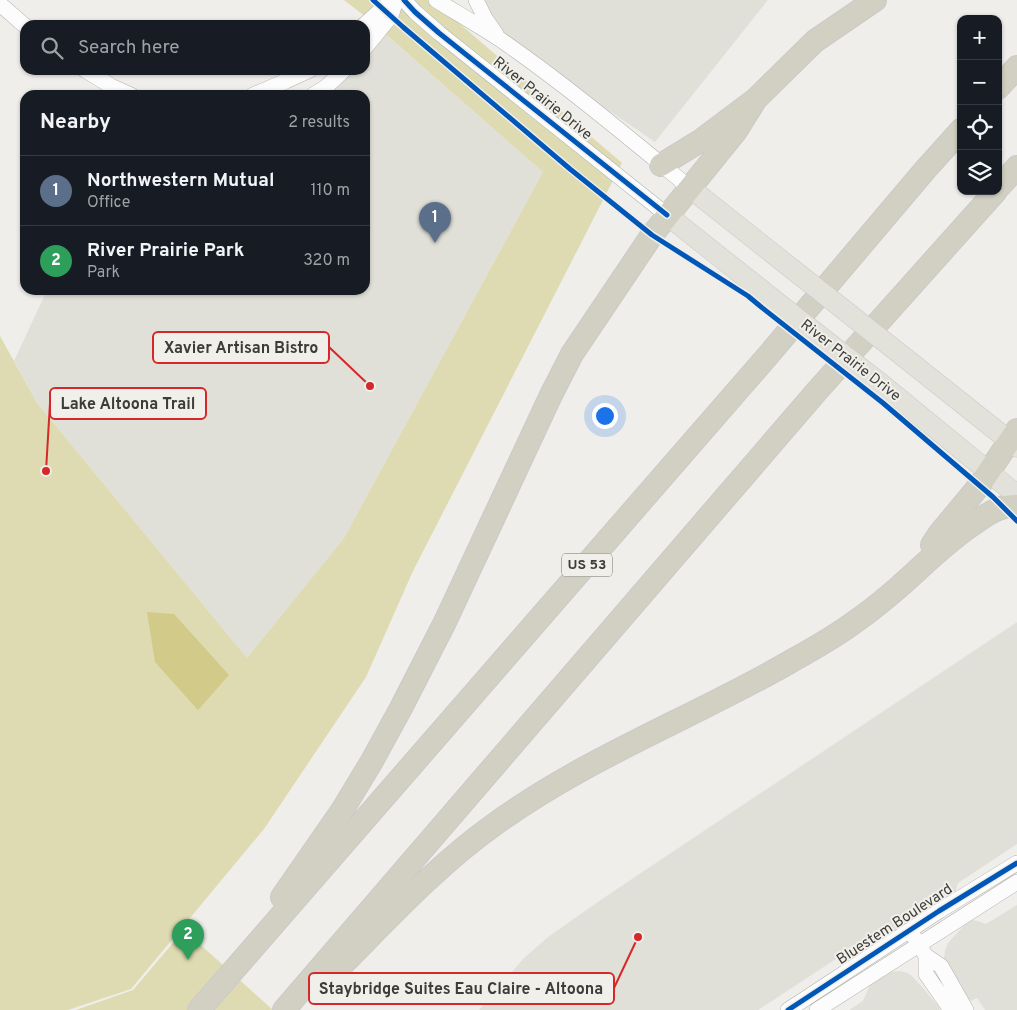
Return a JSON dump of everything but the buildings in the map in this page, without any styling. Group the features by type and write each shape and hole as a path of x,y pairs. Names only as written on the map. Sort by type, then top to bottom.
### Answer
{"highway":[{"path":"661,164 700,141 756,99 816,41 875,0"},
{"path":"1002,84 1017,67"},
{"path":"205,1004 332,825 372,761 445,622 572,354 652,234 736,131 756,99"},
{"name":"US 53","path":"205,1004 771,352 957,134"},
{"path":"1002,184 1017,167"},
{"path":"284,1010 817,391 992,195"},
{"path":"917,569 940,533 1015,440"},
{"path":"295,1010 410,896 444,865 504,817 586,767 743,687 830,639 875,607 953,538 987,515 1003,507 1017,506"}],"main road":[{"name":"River Prairie Drive","path":"690,188 914,365 1015,440"},
{"name":"River Prairie Drive","path":"667,215 1017,494"}],"street":[{"path":"370,20 392,0"},
{"path":"370,42 391,16 396,0"},
{"name":"River Prairie Drive","path":"404,0 439,33 667,215"},
{"name":"River Prairie Drive","path":"436,0 500,39 573,94 690,188"},
{"path":"476,0 485,18 500,39"},
{"path":"0,4 20,22"},
{"path":"93,75 120,90"},
{"path":"266,90 299,75"},
{"path":"321,90 339,75"},
{"name":"Bluestem Boulevard","path":"788,1010 1017,863"},
{"name":"Bluestem Boulevard","path":"817,1010 922,950 1017,882"},
{"path":"910,930 922,950 940,966 966,1010"},
{"path":"922,950 926,974 951,1010"}],"shaded area":[{"path":"344,0 379,0 366,17"},
{"path":"408,0 432,0 622,163 413,571 366,677 264,829 131,989 68,1010 0,1010 0,336 37,403 247,658 344,538 543,172 383,32"},
{"path":"482,0 768,0 655,142 602,106 505,34 497,26"},
{"path":"386,35 543,172 344,538 247,658 37,403 14,361 45,295 370,295 370,90 329,90 348,75 370,75 370,54"},
{"path":"147,612 174,614 229,675 198,710 155,662"},
{"path":"1017,622 1017,844 958,883 954,896 856,959 836,959 758,1010 479,1010 523,959 548,937"},
{"path":"1017,905 1017,1010 985,1010 977,998 971,1001 966,999 943,962 945,951 948,943 967,922 973,920 986,924"},
{"path":"184,930 273,1010 76,1010 133,990"},
{"path":"900,971 908,973 913,977 940,1010 849,1010 863,1001 871,982 890,972"}],"cycle path":[{"path":"373,0 570,169 652,235 748,296 883,403 993,497 1017,521"},
{"path":"404,0 439,33 667,215"},
{"path":"788,1010 939,911 1017,863"}],"place":[{"name":"Northwestern Mutual","path":"435,243"},
{"name":"Xavier Artisan Bistro","path":"370,386"},
{"name":"Lake Altoona Trail","path":"46,471"},
{"name":"Staybridge Suites Eau Claire - Altoona","path":"638,937"},
{"name":"River Prairie Park","path":"188,960"}]}
